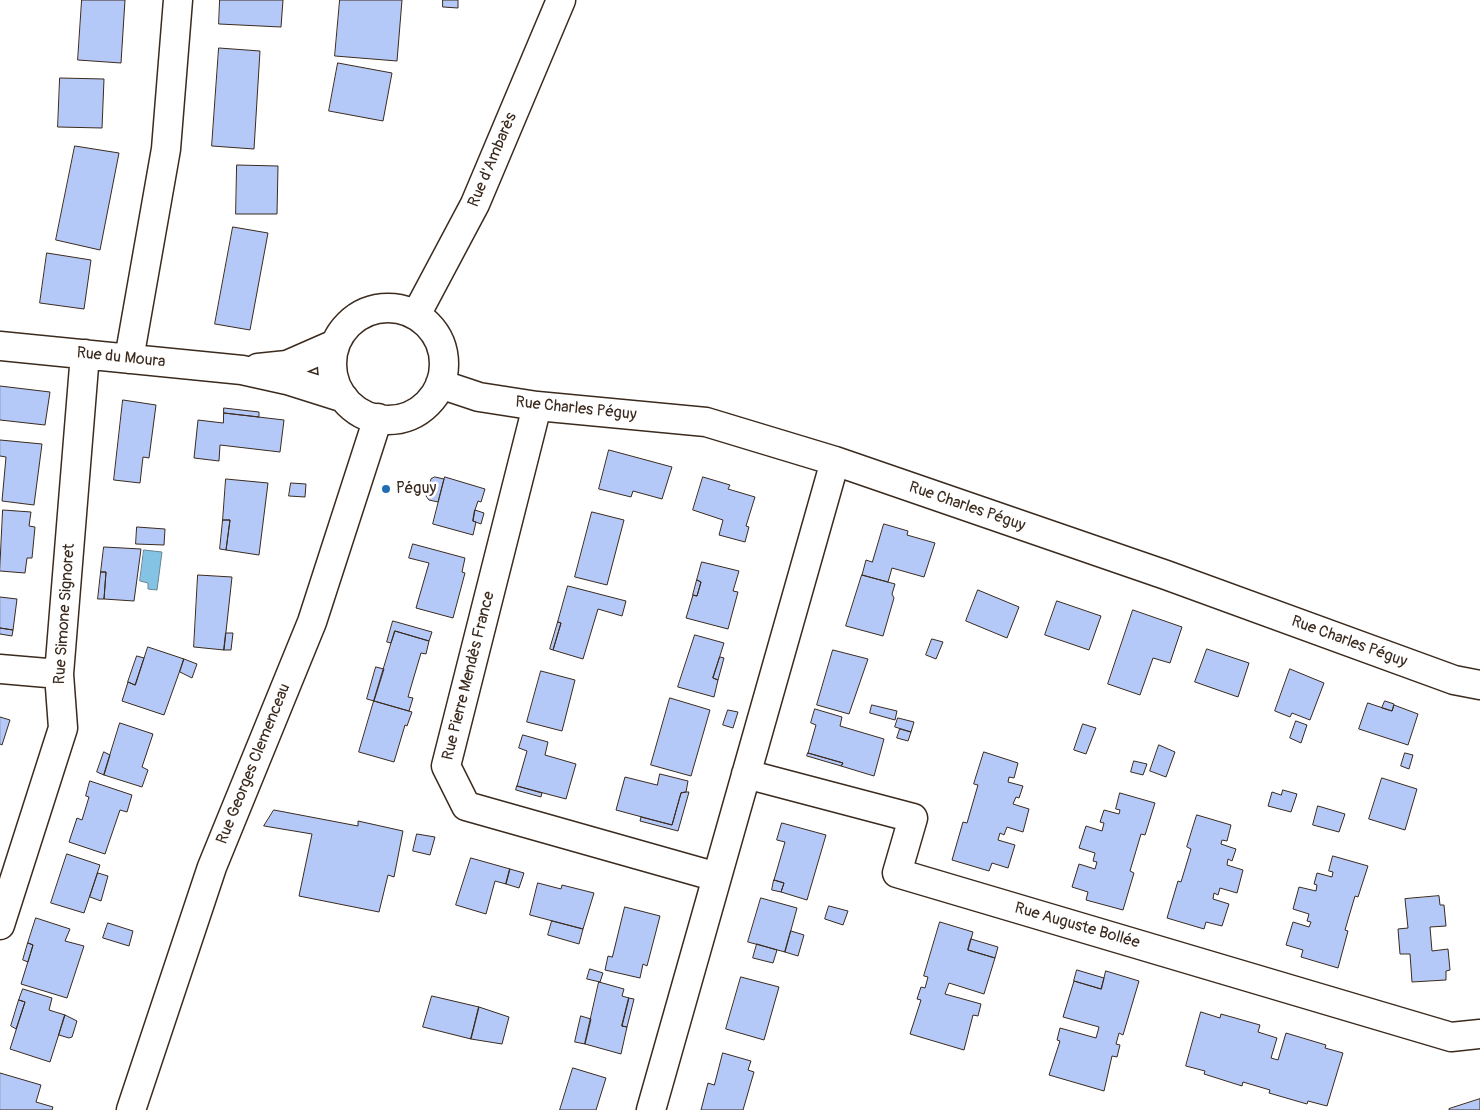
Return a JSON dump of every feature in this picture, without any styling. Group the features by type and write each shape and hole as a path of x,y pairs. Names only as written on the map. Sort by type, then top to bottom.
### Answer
{"street":[{"path":"129,359 166,149 178,0"},
{"name":"Rue d'Ambarès","path":"416,315 475,204 561,0"},
{"path":"378,308 398,308 416,315 430,326 440,342 444,370 433,398 421,408 408,415 394,419 365,415 344,398 335,381 332,363 335,344 345,328 360,315 378,308"},
{"name":"Rue du Moura","path":"242,370 287,365 335,344"},
{"name":"Rue du Moura","path":"0,346 242,370 287,380 344,398"},
{"name":"Rue Simone Signoret","path":"0,925 63,728 59,674 85,354"},
{"name":"Rue Charles Péguy","path":"440,384 479,397 537,406 706,422 835,461 1166,575 1454,680 1480,685"},
{"name":"Rue Pierre Mendès France","path":"537,406 446,766 466,806 717,877"},
{"name":"Rue Georges Clemenceau","path":"131,1110 212,866 312,622 378,418"},
{"path":"651,1110 835,461"},
{"path":"0,669 59,674"},
{"name":"Rue Auguste Bollée","path":"746,774 913,818 897,873 1451,1037 1480,1034"}],"water":[{"path":"144,550 162,552 157,590 148,589 148,583 140,581"}],"building":[{"path":"82,0 125,0 121,63 78,60"},
{"path":"220,0 283,0 281,27 219,24"},
{"path":"340,0 402,0 397,61 335,56"},
{"path":"443,0 458,0 458,8 443,7"},
{"path":"219,48 260,51 254,149 212,146"},
{"path":"338,63 392,73 383,121 329,111"},
{"path":"60,78 104,79 102,128 58,127"},
{"path":"75,146 119,153 100,250 56,240"},
{"path":"237,165 278,166 277,214 236,214"},
{"path":"233,227 268,233 250,330 215,324"},
{"path":"47,253 91,260 84,309 40,303"},
{"path":"0,386 50,392 45,425 0,420"},
{"path":"123,400 156,405 149,458 143,457 140,483 114,480"},
{"path":"224,408 259,412 259,417 224,413"},
{"path":"224,413 284,420 280,452 220,445 219,461 194,458 198,420 223,423"},
{"path":"0,440 42,444 34,505 2,501 6,457 0,456"},
{"path":"609,450 672,467 662,499 633,491 631,497 599,489"},
{"path":"435,477 444,479 438,502 429,500 426,496 431,479"},
{"path":"445,477 485,489 481,502 478,501 475,510 473,521 476,522 473,535 433,524"},
{"path":"703,477 730,485 728,489 755,497 746,526 749,527 745,542 719,535 723,520 693,510"},
{"path":"226,479 268,483 259,555 226,550 230,520 223,520"},
{"path":"291,483 306,484 305,497 289,496"},
{"path":"3,510 31,512 29,526 35,527 32,558 27,558 25,573 0,571"},
{"path":"475,510 484,513 481,524 473,521"},
{"path":"592,512 624,520 607,585 575,577"},
{"path":"223,520 230,520 226,550 220,549"},
{"path":"884,524 908,531 907,535 935,543 924,577 892,568 888,582 862,575 866,560 872,562"},
{"path":"137,527 165,529 164,545 136,544"},
{"path":"413,544 465,558 462,572 465,573 453,618 416,608 429,563 409,558"},
{"path":"104,547 141,549 134,601 104,599 106,572 101,572"},
{"path":"702,562 739,571 733,591 738,592 728,629 686,618 693,595 697,596 701,582 697,580"},
{"path":"101,572 106,572 104,599 98,599"},
{"path":"198,575 232,577 224,650 194,647"},
{"path":"862,575 895,584 892,594 894,598 883,636 846,626"},
{"path":"697,580 701,582 697,596 693,595"},
{"path":"568,586 626,601 622,616 598,609 583,659 553,650 561,623 558,622"},
{"path":"978,590 1019,607 1007,638 966,621"},
{"path":"0,597 17,599 13,630 0,628"},
{"path":"1057,601 1101,616 1089,650 1045,635"},
{"path":"1133,610 1182,627 1170,663 1153,658 1140,695 1108,684"},
{"path":"393,621 432,632 429,641 395,631 391,643 387,642"},
{"path":"558,622 561,623 553,650 550,649"},
{"path":"0,628 13,630 12,636 0,634"},
{"path":"395,631 429,641 426,654 421,653 408,697 413,698 409,711 374,701"},
{"path":"226,633 233,633 231,650 224,650"},
{"path":"695,635 724,643 713,678 718,680 714,697 678,687"},
{"path":"932,639 943,642 936,659 926,655"},
{"path":"148,647 184,659 164,715 122,701 128,682 135,685"},
{"path":"1207,649 1249,663 1238,697 1195,682"},
{"path":"833,650 868,659 849,714 817,705"},
{"path":"137,656 144,658 135,685 128,682"},
{"path":"720,657 724,658 718,680 713,678"},
{"path":"184,659 197,664 192,678 180,672"},
{"path":"376,667 384,669 374,701 367,699"},
{"path":"1290,669 1324,683 1310,720 1292,713 1290,717 1275,711"},
{"path":"541,671 575,680 562,731 527,722"},
{"path":"670,698 710,710 691,776 651,765"},
{"path":"374,701 412,712 407,726 405,725 394,762 359,752"},
{"path":"1385,701 1394,704 1392,711 1382,708"},
{"path":"1368,703 1392,711 1394,705 1418,714 1408,745 1359,729"},
{"path":"872,705 897,711 895,720 870,713"},
{"path":"815,709 842,717 840,726 884,739 874,776 841,766 843,763 808,753 816,725 811,723"},
{"path":"728,710 738,712 733,728 723,725"},
{"path":"0,717 10,720 2,745 0,744"},
{"path":"898,718 914,722 911,732 895,727"},
{"path":"1296,721 1307,725 1301,743 1290,738"},
{"path":"120,723 153,734 142,767 148,770 142,787 104,775"},
{"path":"1083,724 1096,728 1086,754 1074,750"},
{"path":"900,729 911,732 908,741 897,738"},
{"path":"523,735 548,742 545,755 576,764 566,799 517,786 527,751 519,748"},
{"path":"1159,745 1175,752 1166,777 1150,771"},
{"path":"104,752 110,755 104,775 97,772"},
{"path":"984,752 1018,763 1014,778 1009,777 1008,782 1023,786 1019,798 1016,797 1013,804 1029,809 1023,832 1007,827 1004,835 1000,833 998,840 1015,845 1008,868 992,863 989,871 952,860 963,822 967,823 978,785 974,784"},
{"path":"808,753 843,763 841,766 807,756"},
{"path":"1405,753 1413,755 1409,769 1401,766"},
{"path":"1134,761 1147,764 1143,775 1131,772"},
{"path":"660,774 688,781 686,792 681,793 672,825 616,810 625,777 657,785"},
{"path":"1382,778 1417,789 1405,830 1369,819"},
{"path":"90,781 132,795 127,812 120,810 105,854 69,842 77,818 82,820 89,797 86,796"},
{"path":"517,786 542,793 541,797 516,790"},
{"path":"1283,790 1297,794 1291,812 1268,806 1272,792 1281,795"},
{"path":"689,792 678,831 640,821 641,817 672,825 681,793"},
{"path":"1120,793 1155,803 1145,835 1141,834 1130,871 1134,873 1123,910 1086,900 1088,892 1072,887 1079,864 1095,869 1097,862 1093,861 1095,853 1079,848 1086,826 1102,831 1104,823 1100,822 1104,810 1119,814 1120,810 1116,809"},
{"path":"1318,806 1345,814 1339,832 1313,825"},
{"path":"274,810 358,826 358,821 403,831 394,877 388,875 379,912 299,896 312,834 264,826"},
{"path":"1197,815 1231,825 1227,841 1222,840 1221,844 1236,849 1232,861 1228,859 1227,865 1243,870 1237,893 1220,888 1218,895 1214,893 1213,899 1229,904 1222,926 1206,922 1204,929 1167,918 1178,881 1181,882 1191,849 1187,847"},
{"path":"782,823 826,835 807,900 781,892 784,883 774,880 785,842 777,840"},
{"path":"417,834 435,837 430,855 413,851"},
{"path":"67,854 100,865 84,913 51,903"},
{"path":"1333,856 1368,866 1358,897 1355,896 1345,930 1348,931 1338,968 1301,957 1303,950 1286,945 1293,922 1309,927 1311,922 1307,921 1309,914 1293,909 1299,887 1316,891 1317,885 1314,884 1317,873 1332,877 1333,872 1329,871"},
{"path":"471,858 510,869 506,884 495,881 486,914 456,905"},
{"path":"510,869 524,873 519,888 506,884"},
{"path":"98,873 108,876 101,901 90,897"},
{"path":"774,880 784,883 781,892 772,890"},
{"path":"538,883 561,889 562,885 594,893 583,929 530,915"},
{"path":"1439,896 1440,905 1444,905 1446,926 1430,927 1432,951 1448,949 1450,970 1446,971 1446,980 1412,982 1410,954 1400,954 1398,929 1408,928 1405,899"},
{"path":"761,898 797,908 785,952 748,942"},
{"path":"829,906 848,911 843,925 825,919"},
{"path":"625,907 660,916 647,966 643,964 640,978 605,970 608,956 612,957"},
{"path":"36,918 70,929 65,941 84,946 67,998 21,984 33,945 28,943"},
{"path":"552,921 583,929 579,944 548,935"},
{"path":"940,922 973,932 968,950 995,958 984,994 949,983 945,994 981,1004 978,1016 973,1015 964,1050 910,1034 921,1000 917,999 921,987 925,988 928,977 924,976"},
{"path":"108,923 133,931 129,946 103,938"},
{"path":"791,931 804,935 798,956 785,952"},
{"path":"971,939 998,947 995,958 968,950"},
{"path":"28,943 33,945 28,962 23,960"},
{"path":"757,944 777,950 773,963 753,958"},
{"path":"590,969 603,973 600,982 587,979"},
{"path":"1077,970 1104,978 1101,989 1074,981"},
{"path":"1106,971 1139,981 1123,1035 1119,1033 1116,1044 1120,1045 1117,1057 1112,1056 1104,1091 1049,1075 1060,1041 1057,1040 1060,1028 1096,1038 1099,1027 1063,1017 1074,981 1101,989"},
{"path":"741,977 779,987 764,1040 726,1029"},
{"path":"599,982 624,989 622,996 629,998 622,1026 627,1027 621,1054 585,1044"},
{"path":"23,989 52,998 49,1010 65,1015 50,1062 10,1049 25,1002 19,1000"},
{"path":"432,996 479,1007 471,1039 423,1027"},
{"path":"629,998 634,999 627,1027 622,1026"},
{"path":"19,1000 25,1002 16,1029 11,1026"},
{"path":"479,1007 509,1017 502,1044 471,1039"},
{"path":"1201,1012 1220,1018 1221,1014 1260,1025 1258,1032 1277,1038 1271,1058 1278,1060 1286,1033 1326,1045 1325,1048 1343,1053 1327,1106 1308,1101 1307,1104 1269,1093 1270,1090 1243,1082 1242,1086 1204,1074 1205,1071 1186,1066"},
{"path":"65,1015 77,1021 72,1037 69,1038 59,1035"},
{"path":"581,1016 591,1019 585,1044 575,1042"},
{"path":"723,1053 751,1061 748,1070 754,1072 743,1110 701,1110 708,1083 714,1085"},
{"path":"573,1068 606,1078 596,1110 560,1110"},
{"path":"0,1073 41,1085 36,1102 53,1107 52,1110 0,1110"},
{"path":"1480,1099 1480,1110 1449,1110 1449,1109"}],"place":[{"name":"Péguy","path":"386,489"}]}
